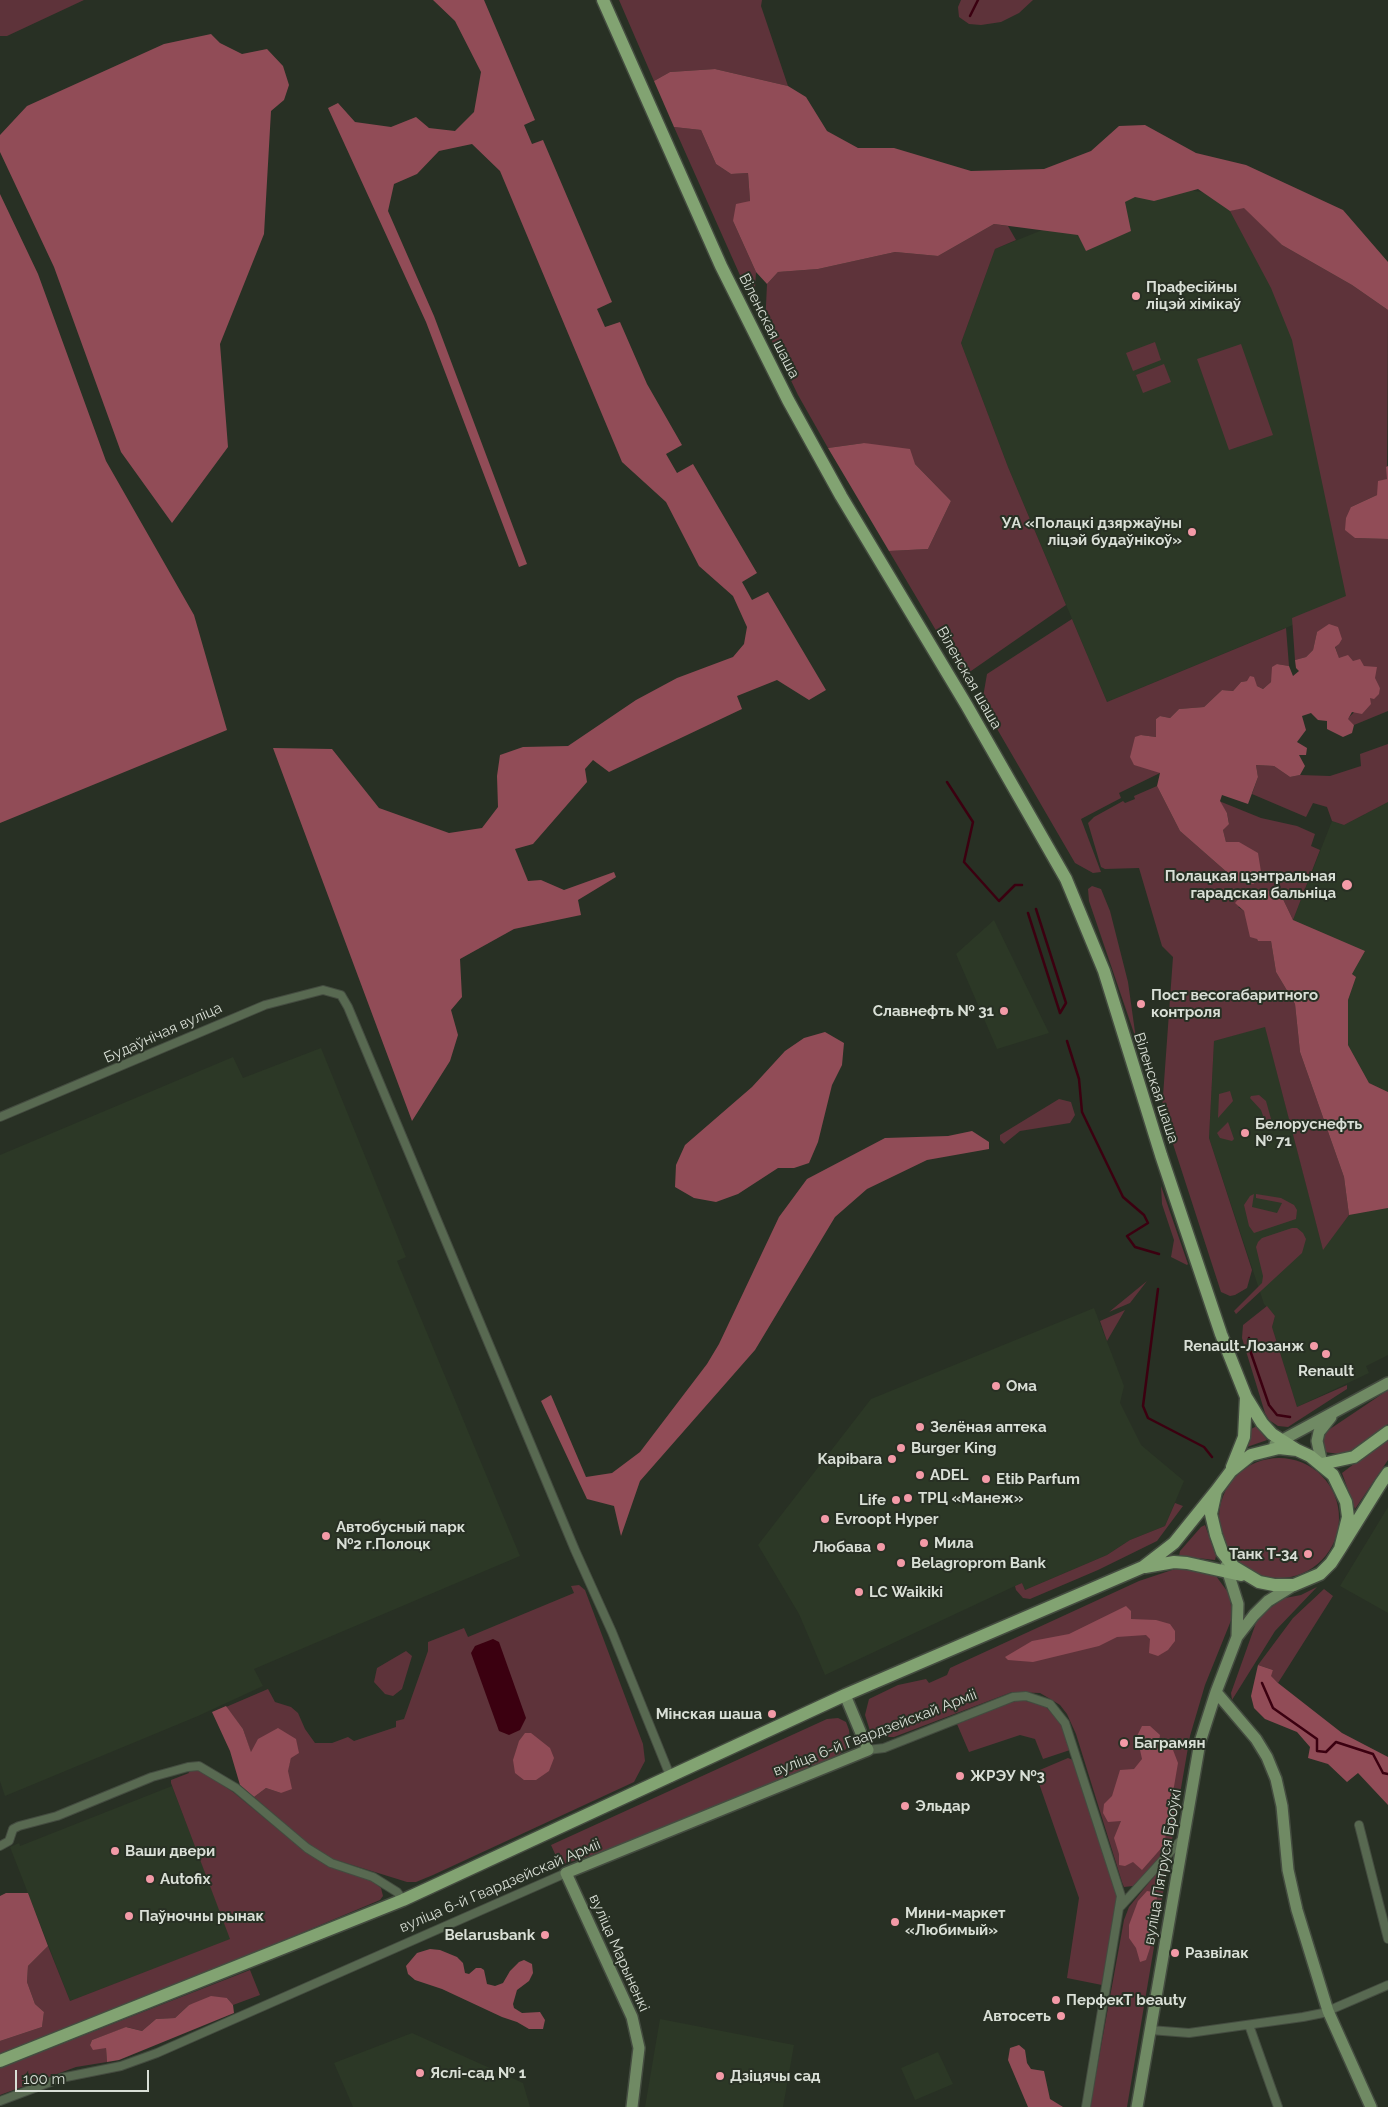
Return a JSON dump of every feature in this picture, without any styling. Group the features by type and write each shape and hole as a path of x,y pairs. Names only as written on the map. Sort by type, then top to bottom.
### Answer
{"main road":[{"name":"Віленская шаша","path":"603,0 721,266 788,400 841,496 967,706 1066,879 1104,971 1161,1155 1221,1334 1246,1397"},
{"path":"1246,1397 1262,1423 1281,1440 1322,1464 1333,1476 1346,1502 1348,1517 1340,1549"},
{"path":"1231,1471 1244,1437 1246,1397"},
{"path":"1322,1464 1354,1457 1388,1432"},
{"path":"1143,1568 1174,1543 1241,1461 1264,1451 1279,1448 1297,1450"},
{"path":"0,2061 403,1900 671,1778 845,1696 1143,1568 1174,1562 1196,1564 1274,1585 1294,1585 1320,1574 1331,1563 1388,1473"},
{"path":"1216,1491 1211,1514 1216,1535 1222,1552 1234,1567 1246,1576"}],"street":[{"name":"Будаўнічая вуліца","path":"0,1117 265,1005 323,990 341,995 348,1007 575,1550 609,1623 671,1778"},
{"path":"1264,1451 1388,1383"},
{"path":"1322,1464 1317,1441 1319,1432 1334,1414"},
{"name":"вуліца Пятруся Броўкі","path":"1222,1552 1238,1604 1237,1637"},
{"name":"вуліца Пятруся Броўкі","path":"1137,2107 1200,1742 1216,1692 1237,1637 1268,1601 1294,1585"},
{"path":"1216,1692 1256,1739 1267,1757 1276,1779 1282,1806 1288,1870 1297,1910 1328,2011 1371,2107"},
{"path":"845,1696 868,1750"},
{"name":"вуліца 6-й Гвардзейскай Арміі","path":"0,2101 62,2078 121,2066 157,2053 566,1873 868,1750 884,1748 1012,1697 1026,1696 1050,1704 1065,1723 1119,1884 1121,1906"},
{"path":"0,1846 9,1841 13,1829 18,1826 57,1816 157,1775 199,1766 236,1788 307,1848 330,1863 373,1877 396,1892 403,1900"},
{"path":"1359,1825 1388,1939"},
{"path":"1086,2107 1121,1906 1184,1837"},
{"name":"вуліца Марыненкі","path":"566,1873 632,2017 639,2048 632,2107"},
{"path":"1150,2030 1189,2033 1328,2011 1388,1985"},
{"path":"1249,2025 1278,2107"}],"shaded area":[{"path":"0,0 84,0 7,36 0,36"},
{"path":"433,0 484,0 535,120 524,125 532,144 543,140 612,302 597,309 605,327 620,322 647,384 682,445 666,454 677,473 693,464 757,573 742,582 752,600 768,592 826,690 809,700 777,680 737,696 742,709 609,772 593,760 585,769 587,782 533,844 515,849 528,881 541,880 564,890 614,872 616,877 578,900 581,915 514,929 460,959 462,997 451,1010 458,1035 450,1061 412,1121 273,748 332,749 379,808 449,833 482,828 498,807 497,776 500,755 523,747 568,746 636,700 677,678 733,657 744,644 747,627 733,596 699,566 666,502 622,462 500,171 472,144 439,151 417,174 394,184 388,211 434,316 527,564 519,567 426,322 328,108 338,103 355,122 391,127 416,117 429,128 455,131 474,112 481,72 455,21"},
{"path":"619,0 762,0 761,6 788,86 715,69 670,72 654,81"},
{"path":"961,0 1033,0 1019,13 1001,22 981,25 969,24 959,17 958,7"},
{"path":"211,34 220,43 242,54 267,49 283,66 289,85 284,100 271,111 264,234 220,344 228,447 172,523 121,452 54,267 0,152 0,135 27,106 164,44"},
{"path":"715,69 788,86 806,97 827,131 858,148 894,148 971,171 1044,169 1091,151 1119,126 1145,125 1196,153 1246,165 1343,210 1388,262 1388,310 1352,285 1282,245 1244,208 1230,211 1198,189 1154,201 1135,197 1125,202 1131,231 1086,251 1078,235 994,224 938,256 895,252 818,269 778,272 767,284 756,272 733,221 736,204 750,201 748,173 731,174 716,164 701,130 674,127 654,81 670,72"},
{"path":"674,127 701,130 716,164 731,174 748,173 750,201 733,221 756,272 755,288 751,290 743,282"},
{"path":"1157,184 1256,202 1324,370 1358,598 1107,702 1008,467 961,343 995,249"},
{"path":"0,194 38,274 106,461 194,615 227,730 0,823"},
{"path":"1244,207 1282,245 1352,285 1388,310 1387,479 1377,495 1351,507 1355,538 1388,539 1388,711 1354,725 1347,719 1380,688 1364,666 1353,661 1339,659 1335,646 1317,632 1313,650 1306,657 1295,660 1292,618 1346,596 1292,340 1271,288 1230,211"},
{"path":"994,224 1008,226 1016,240 995,249 961,343 1008,467 1066,605 971,671 960,671 889,551 928,549 951,501 915,464 864,443 828,448 798,395 765,327 767,284 778,272 818,269 895,252 938,256"},
{"path":"1155,342 1161,360 1133,371 1126,353"},
{"path":"1241,344 1273,435 1229,450 1197,359"},
{"path":"1164,364 1171,382 1143,393 1136,375"},
{"path":"864,443 910,449 915,464 951,501 928,549 889,551 828,448"},
{"path":"1388,466 1388,539 1355,538 1345,530 1346,518 1351,507 1377,495 1378,481 1387,479 1386,467"},
{"path":"1072,619 1107,702 1286,628 1289,666 1277,664 1271,682 1263,689 1247,681 1241,682 1233,691 1222,690 1204,707 1179,709 1170,718 1160,716 1156,719 1156,737 1141,735 1160,773 1119,793 1121,798 1081,819 1101,872 1093,873 1075,863 982,703 987,674"},
{"path":"1329,624 1338,627 1342,639 1335,647 1339,658 1348,655 1353,661 1360,659 1364,666 1377,667 1375,678 1380,688 1379,694 1374,699 1370,698 1371,704 1362,714 1352,712 1348,719 1354,725 1352,733 1343,737 1327,729 1327,721 1318,720 1311,713 1302,716 1306,730 1297,742 1307,748 1306,755 1299,755 1305,766 1300,775 1290,777 1274,766 1256,765 1258,777 1248,804 1222,795 1220,801 1227,813 1229,824 1223,830 1226,842 1239,842 1258,853 1262,878 1253,884 1237,881 1180,831 1157,786 1160,773 1134,765 1130,757 1135,737 1141,735 1156,737 1156,719 1160,716 1170,718 1179,709 1204,707 1222,690 1233,691 1241,682 1247,681 1250,676 1254,677 1257,686 1263,689 1271,682 1272,667 1277,664 1289,666 1293,676 1299,671 1296,668 1295,660 1306,657 1313,650 1317,632"},
{"path":"1388,744 1388,802 1344,825 1332,821 1327,807 1313,803 1306,817 1252,794 1258,777 1256,765 1274,766 1290,777 1300,775 1330,776 1361,766 1360,754"},
{"path":"1157,786 1180,831 1237,881 1239,842 1226,842 1223,830 1229,823 1227,813 1219,801 1261,818 1297,826 1315,834 1311,846 1320,850 1293,920 1282,897 1259,896 1238,907 1244,911 1258,941 1271,941 1276,972 1295,1004 1300,1052 1344,1177 1349,1215 1323,1250 1265,1027 1214,1041 1209,1138 1252,1270 1247,1288 1230,1296 1221,1292 1162,1110 1173,957 1162,946 1139,868 1105,869 1101,867 1088,823 1094,817 1123,801 1125,803 1135,799 1134,796"},
{"name":"Полацкая цэнтральная гарадская бальніца","path":"1388,802 1388,1092 1369,1083 1348,1045 1348,1000 1356,977 1293,920 1332,821 1344,825"},
{"path":"1092,886 1101,889 1110,911 1128,982 1136,1039 1089,901 1088,889"},
{"path":"1265,889 1282,897 1293,920 1365,951 1352,974 1356,977 1348,1000 1348,1045 1369,1083 1388,1092 1388,1208 1349,1215 1344,1177 1300,1052 1295,1004 1276,972 1271,941 1258,941 1250,937 1244,911 1235,903 1243,894 1259,896"},
{"path":"994,920 1049,1033 997,1049 956,954"},
{"path":"1265,1026 1323,1249 1349,1215 1388,1208 1388,1355 1366,1366 1369,1373 1297,1407 1272,1327 1275,1316 1264,1304 1209,1138 1214,1041"},
{"path":"825,1032 844,1043 842,1065 832,1085 818,1142 809,1163 794,1168 778,1168 738,1194 716,1202 694,1198 675,1187 676,1165 685,1145 752,1087 785,1051 804,1038"},
{"path":"321,1048 406,1257 397,1261 520,1556 254,1669 263,1686 198,1716 5,1796 0,1781 0,1155 233,1057 243,1078"},
{"path":"1230,1091 1233,1101 1218,1118 1219,1094"},
{"path":"1259,1095 1266,1101 1273,1126 1267,1127 1261,1110 1250,1098 1251,1096"},
{"path":"1059,1099 1071,1102 1075,1115 1070,1123 1020,1131 1004,1144 1000,1140 1000,1135"},
{"path":"1228,1122 1234,1139 1232,1141 1220,1138 1217,1133"},
{"path":"972,1131 989,1142 989,1149 927,1160 867,1189 835,1217 755,1350 640,1481 621,1536 614,1506 587,1499 541,1401 551,1395 586,1477 612,1473 640,1452 707,1364 719,1344 779,1217 807,1179 885,1138 948,1136"},
{"path":"1161,1186 1187,1265 1171,1257 1174,1240 1162,1204"},
{"path":"1254,1194 1252,1207 1277,1213 1282,1203 1256,1198 1256,1194 1281,1198 1294,1205 1297,1210 1296,1219 1254,1233 1249,1226 1244,1205 1250,1196"},
{"path":"1297,1228 1306,1239 1302,1253 1236,1314 1234,1311 1262,1283 1263,1276 1256,1247 1258,1242 1262,1238"},
{"path":"1147,1281 1130,1303 1109,1312"},
{"path":"1267,1306 1275,1316 1272,1327 1297,1407 1347,1385 1347,1389 1288,1427 1278,1426 1269,1420 1265,1413 1242,1338 1243,1325"},
{"path":"1094,1308 1124,1386 1120,1403 1141,1445 1184,1481 1165,1526 1130,1540 1107,1555 1025,1590 1022,1583 1015,1586 825,1675 799,1614 758,1545 871,1399"},
{"path":"1125,1310 1107,1341 1100,1321"},
{"path":"1388,1390 1388,1424 1349,1452 1340,1454 1324,1452 1321,1442 1327,1431"},
{"path":"1257,1426 1267,1440 1247,1447 1251,1429"},
{"path":"1388,1438 1388,1460 1355,1509 1342,1473"},
{"path":"1279,1458 1302,1462 1322,1475 1335,1495 1339,1518 1335,1541 1322,1561 1302,1574 1279,1578 1256,1574 1236,1561 1223,1541 1219,1518 1223,1495 1236,1475 1256,1462"},
{"path":"1175,1503 1183,1506 1157,1541 1098,1570 1030,1599 1023,1598 1016,1590 1015,1586 1022,1583 1025,1590 1107,1555 1130,1540 1165,1526"},
{"path":"1388,1507 1388,1613 1340,1586"},
{"path":"1205,1525 1216,1556 1215,1560 1179,1556 1180,1551"},
{"path":"1175,1569 1192,1569 1216,1576 1230,1595 1232,1618 1205,1685 1190,1736 1171,1846 1133,1886 1124,1887 1076,1734 1067,1714 1060,1705 1052,1700 1040,1693 1012,1692 894,1737 879,1737 870,1731 865,1715 869,1699 898,1685 926,1679 929,1683 947,1675 950,1668 1139,1581"},
{"path":"579,1585 585,1590 643,1744 645,1761 634,1782 416,1882 407,1882 333,1859 310,1845 254,1797 266,1788 281,1793 291,1758 251,1753 243,1729 226,1707 268,1689 275,1702 291,1707 298,1713 305,1729 315,1743 332,1743 348,1737 354,1741 396,1727 396,1721 404,1719 428,1651 428,1642 464,1628 468,1637 574,1593 571,1586"},
{"path":"1317,1587 1275,1631 1232,1700 1231,1693 1257,1620 1267,1610 1285,1598 1301,1595"},
{"path":"1324,1589 1333,1596 1278,1683 1270,1676 1273,1670 1258,1665 1293,1618"},
{"path":"1126,1606 1131,1611 1131,1619 1156,1620 1170,1624 1175,1631 1175,1641 1168,1650 1158,1656 1149,1653 1150,1639 1146,1635 1117,1637 1099,1646 1033,1662 1008,1660 1005,1657 1032,1641 1069,1634"},
{"path":"493,1639 499,1642 526,1718 520,1730 509,1735 499,1731 471,1653 475,1646"},
{"path":"406,1651 412,1656 402,1689 393,1696 385,1694 374,1682 377,1668"},
{"path":"1258,1665 1273,1670 1271,1676 1278,1683 1342,1733 1388,1757 1388,1805 1358,1773 1347,1782 1328,1764 1308,1758 1310,1747 1297,1732 1265,1719 1254,1708 1251,1696"},
{"path":"1015,1701 1026,1701 1046,1707 1061,1723 1070,1750 1043,1759 1035,1739 1020,1735 969,1752 957,1724"},
{"path":"226,1706 243,1729 251,1752 258,1739 278,1728 296,1739 299,1753 291,1758 288,1771 292,1789 281,1793 266,1788 254,1797 240,1785 230,1751 212,1712"},
{"path":"838,1718 846,1722 850,1739 846,1749 837,1756 615,1848 560,1865 551,1845 827,1719"},
{"path":"1142,1726 1150,1726 1160,1735 1158,1748 1173,1750 1178,1763 1164,1845 1142,1870 1133,1862 1125,1866 1119,1865 1119,1854 1114,1838 1121,1821 1108,1822 1103,1813 1104,1804 1112,1796 1120,1770 1134,1769 1142,1759 1137,1736"},
{"path":"525,1733 531,1733 550,1748 554,1758 549,1771 536,1780 524,1780 515,1773 513,1760 519,1741"},
{"path":"1068,1758 1073,1760 1116,1891 1117,1909 1102,1985 1067,1978 1079,1898 1035,1772"},
{"path":"198,1769 233,1792 304,1851 329,1867 372,1881 381,1888 383,1896 380,1900 256,1952 0,2054 0,2041 42,2027 44,2012 35,2004 27,1982 28,1966 48,1946 70,2001 230,1939 171,1783 171,1780 189,1773 187,1770"},
{"name":"Паўночны рынак","path":"172,1786 231,1939 70,2001 10,1847 19,1843 20,1846"},
{"path":"1165,1863 1168,1864 1127,2107 1090,2107 1124,1920 1129,1907"},
{"path":"1147,1891 1153,1892 1157,1897 1150,1948 1146,1960 1140,1962 1136,1948 1129,1938 1129,1925 1138,1901"},
{"path":"6,1893 28,1893 48,1946 28,1966 27,1982 35,2004 44,2012 42,2027 0,2041 0,1896"},
{"path":"430,1949 440,1950 457,1957 463,1963 465,1973 469,1974 476,1968 481,1968 484,1970 487,1984 495,1986 503,1983 510,1971 519,1962 524,1960 532,1964 533,1973 529,1981 517,1990 513,2004 514,2008 522,2013 540,2012 545,2020 543,2029 529,2029 442,1989 415,1980 408,1974 406,1966 417,1953"},
{"path":"250,1970 260,1995 233,2005 227,1998 189,2005 175,2018 156,2019 142,2031 127,2027 92,2040 90,2045 106,2048 107,2062 76,2067 0,2095 0,2068"},
{"path":"211,1996 227,1998 233,2005 234,2013 119,2060 107,2062 106,2048 93,2050 90,2045 92,2040 126,2027 142,2031 156,2019 175,2018 189,2005"},
{"name":"Дзіцячы сад","path":"660,2019 794,2045 783,2107 645,2107"},
{"name":"Яслі-сад № 1","path":"412,2033 523,2083 530,2107 353,2107 334,2063"},
{"path":"1019,2045 1025,2050 1027,2063 1031,2069 1044,2071 1050,2099 1063,2107 1028,2107 1008,2060 1010,2048"},
{"path":"938,2052 953,2084 915,2100 901,2068"}],"waterway":[{"path":"970,16 978,0"},
{"path":"947,782 973,822 964,862 999,901 1015,885 1022,885"},
{"path":"1036,909 1066,1003 1060,1013"},
{"path":"1028,913 1060,1013"},
{"path":"1067,1041 1079,1079 1082,1112 1123,1197 1144,1215 1148,1223 1127,1236 1135,1247 1159,1254"},
{"path":"1158,1289 1143,1406 1148,1418 1204,1447 1212,1457"},
{"path":"1249,1338 1251,1353 1269,1405 1277,1415 1290,1417"},
{"path":"1262,1683 1273,1708 1317,1739 1317,1751 1326,1752 1336,1742 1373,1754 1383,1773 1388,1774"}],"place":[{"name":"Прафесійны ліцэй хімікаў","path":"1136,296"},
{"name":"УА «Полацкі дзяржаўны ліцэй будаўнікоў»","path":"1192,532"},
{"name":"Полацкая цэнтральная гарадская бальніца","path":"1347,885"},
{"name":"Пост весогабаритного контроля","path":"1141,1004"},
{"name":"Славнефть № 31","path":"1004,1011"},
{"name":"Белоруснефть № 71","path":"1245,1133"},
{"name":"Renault-Лозанж","path":"1314,1346"},
{"name":"Renault","path":"1326,1354"},
{"name":"Ома","path":"996,1386"},
{"name":"Зелёная аптека","path":"920,1427"},
{"name":"Burger King","path":"901,1448"},
{"name":"Kapibara","path":"892,1459"},
{"name":"ADEL","path":"920,1475"},
{"name":"Etib Parfum","path":"986,1479"},
{"name":"ТРЦ «Манеж»","path":"908,1498"},
{"name":"Life","path":"896,1500"},
{"name":"Evroopt Hyper","path":"825,1519"},
{"name":"Автобусный парк №2 г.Полоцк","path":"326,1536"},
{"name":"Мила","path":"924,1543"},
{"name":"Любава","path":"881,1547"},
{"name":"Танк Т-34","path":"1308,1554"},
{"name":"Belagroprom Bank","path":"901,1563"},
{"name":"LC Waikiki","path":"859,1592"},
{"name":"Мінская шаша","path":"772,1714"},
{"name":"Баграмян","path":"1124,1743"},
{"name":"ЖРЭУ №3","path":"960,1776"},
{"name":"Эльдар","path":"905,1806"},
{"name":"Ваши двери","path":"115,1851"},
{"name":"Autofix","path":"150,1879"},
{"name":"Паўночны рынак","path":"129,1916"},
{"name":"Мини-маркет «Любимый»","path":"895,1922"},
{"name":"Belarusbank","path":"545,1935"},
{"name":"Развілак","path":"1175,1953"},
{"name":"ПерфекТ beauty","path":"1056,2000"},
{"name":"Автосеть","path":"1061,2016"},
{"name":"Яслі-сад № 1","path":"420,2073"},
{"name":"Дзіцячы сад","path":"720,2076"}]}
